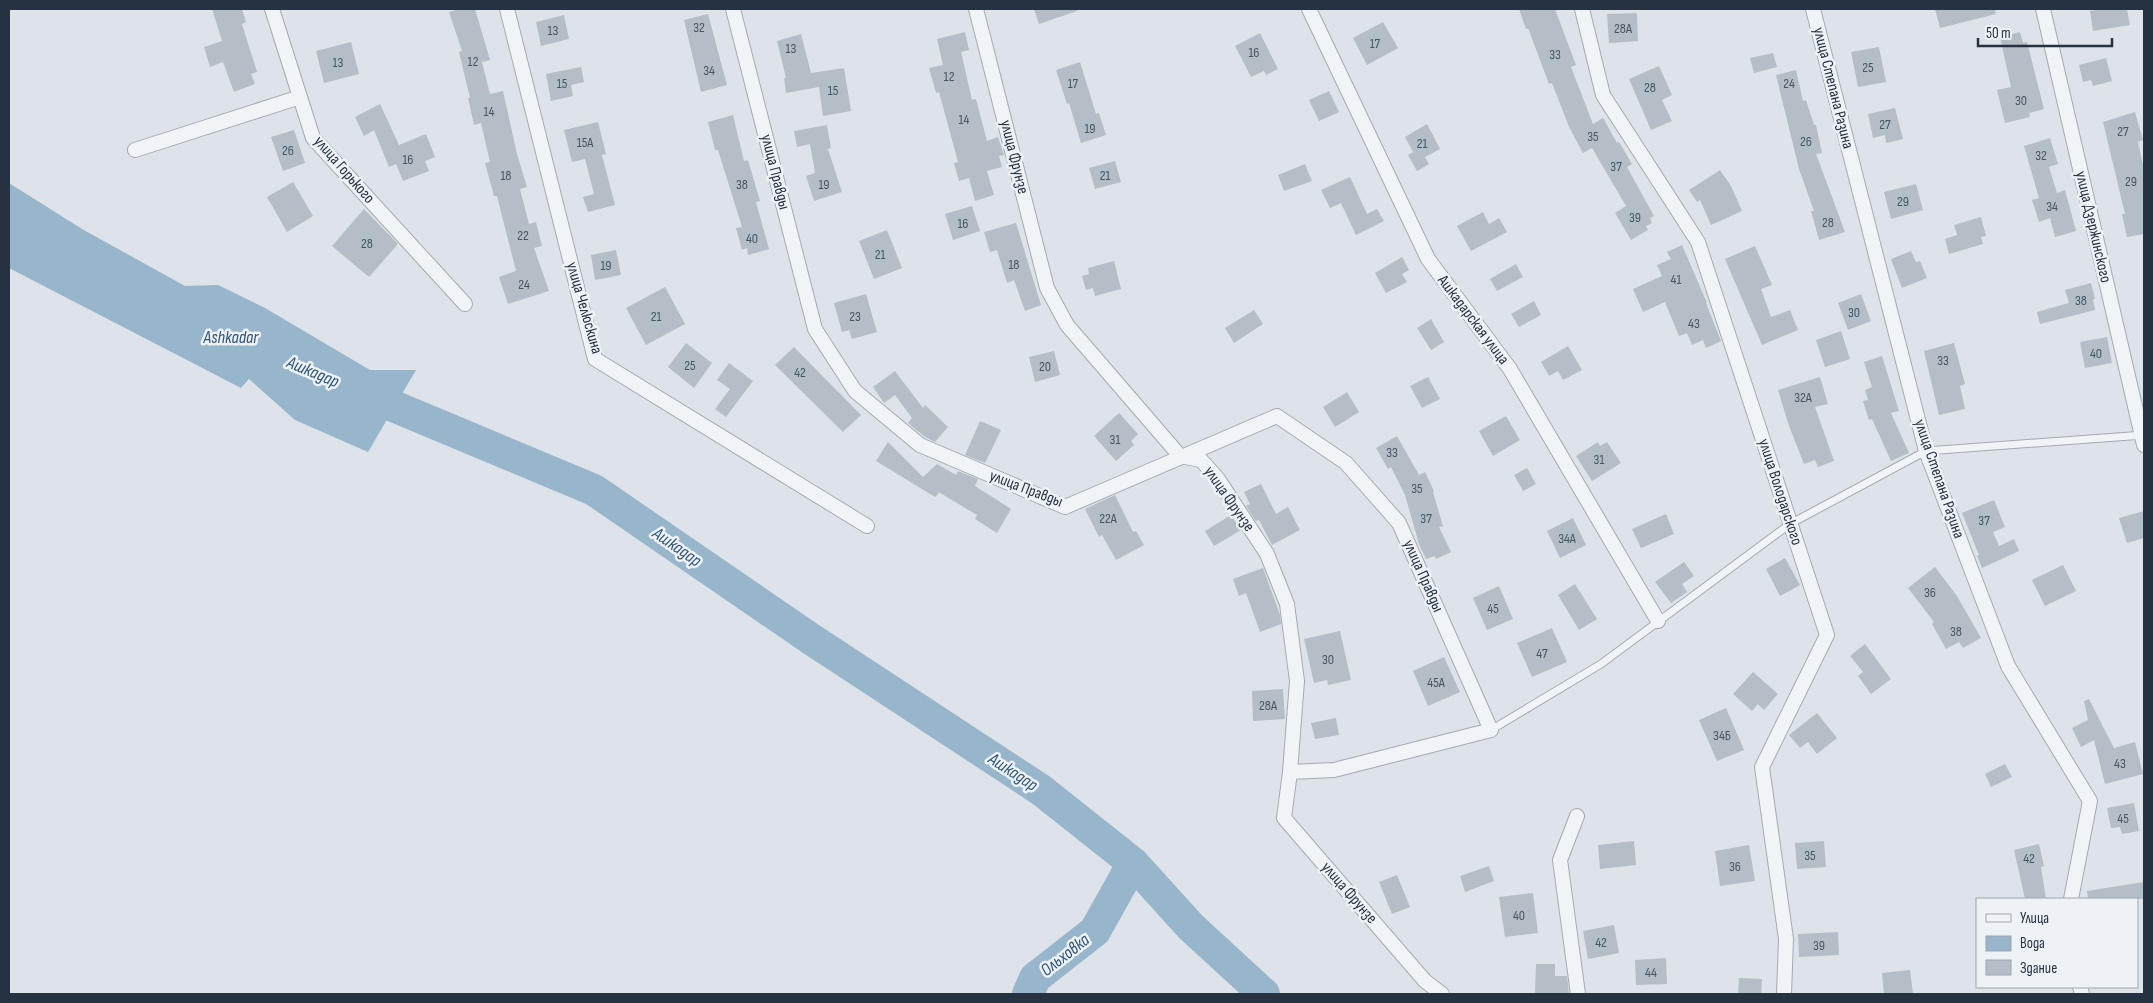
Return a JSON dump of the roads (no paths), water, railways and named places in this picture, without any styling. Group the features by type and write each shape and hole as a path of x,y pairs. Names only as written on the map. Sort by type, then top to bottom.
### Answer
{"street":[{"name":"улица Горького","path":"272,9 313,138 465,304"},
{"name":"улица Челюскина","path":"507,9 595,359 867,526"},
{"name":"улица Правды","path":"733,9 815,329 855,391 920,445 1065,507 1180,456 1277,416 1346,463 1399,523 1491,730"},
{"name":"улица Фрунзе","path":"976,9 1047,288 1067,325 1180,456 1201,460 1218,479 1267,554 1287,604 1297,681 1290,772 1284,818 1425,981 1442,994"},
{"name":"Ашкадарская улица","path":"1309,9 1428,259 1510,369 1658,621"},
{"name":"улица Володарского","path":"1582,9 1603,94 1698,242 1827,635 1762,767 1786,939 1784,994"},
{"name":"улица Степана Разина","path":"1813,9 1926,452 2008,666 2090,801 2071,898"},
{"name":"улица Дзержинского","path":"2043,9 2143,439"},
{"path":"135,150 300,96"},
{"path":"1290,772 1334,770 1491,730"},
{"path":"1577,816 1560,860 1578,994"}],"lane":[{"path":"1491,730 1601,664 1790,524 1926,452 2143,439"}],"water":[{"name":"Ashkadar","path":"9,183 82,229 185,286 218,285 265,308 370,370 416,370 368,452 295,420 249,379 241,388 9,268"}],"waterway":[{"name":"Ашкадар","path":"355,390 594,490 811,639 1041,790 1133,863 1191,927 1264,994"},
{"name":"Ольховка","path":"1028,994 1035,978 1095,931 1133,863"}]}
